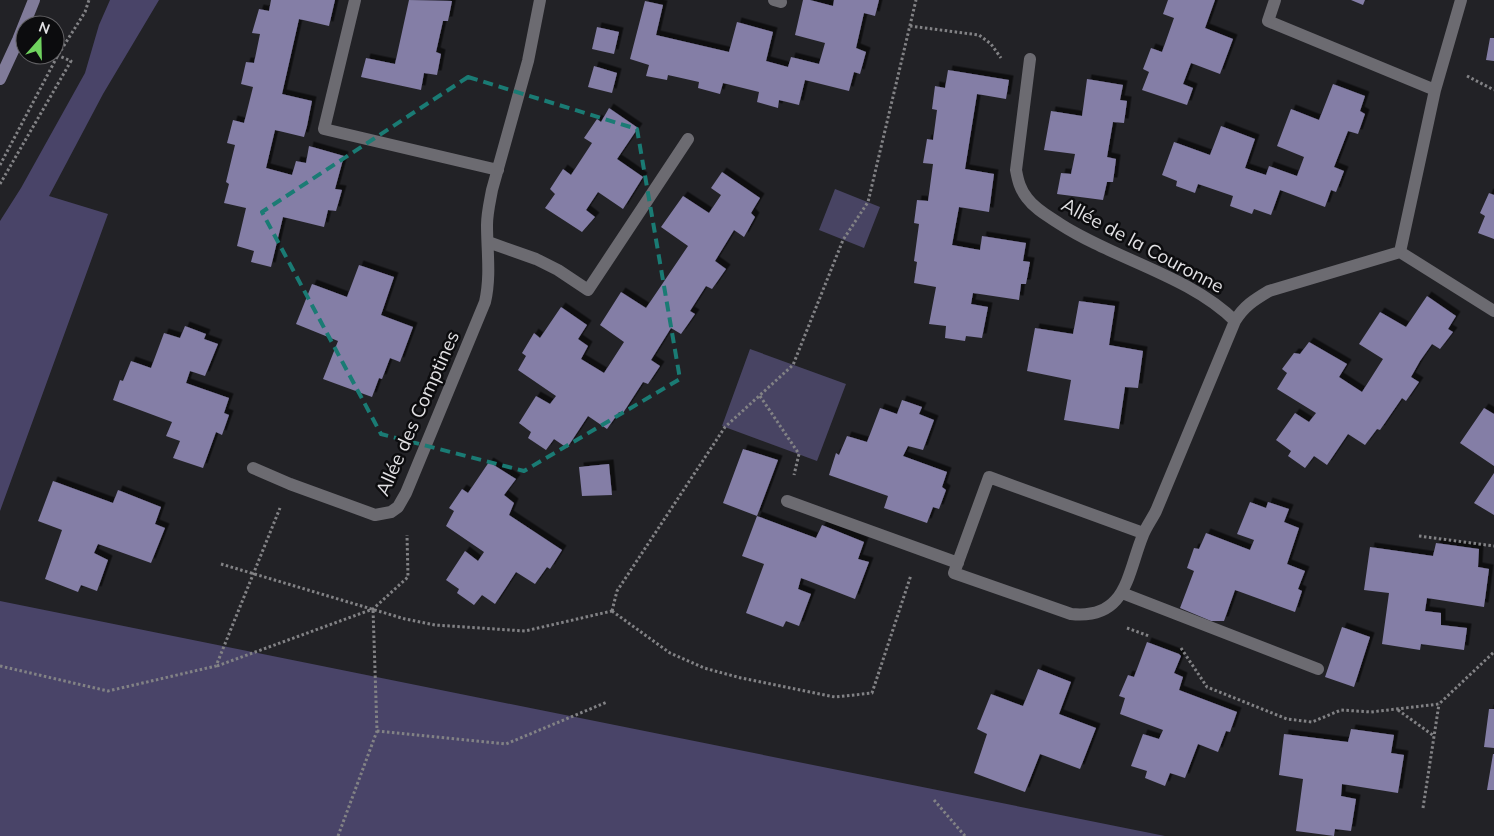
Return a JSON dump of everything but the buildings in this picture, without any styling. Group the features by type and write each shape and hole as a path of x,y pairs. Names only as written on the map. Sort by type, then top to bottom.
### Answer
{"main road":[{"path":"0,79 34,0"}],"street":[{"path":"354,0 324,129 498,170"},
{"name":"Allée des Comptines","path":"253,468 290,484 375,515 391,512 398,507 406,493 485,302 489,288 487,222 489,208 528,61 540,0"},
{"path":"1275,0 1268,21 1435,90"},
{"path":"1461,0 1435,90 1400,252 1494,311"},
{"name":"Allée de la Couronne","path":"1030,64 1016,170 1019,185 1027,198 1038,209 1071,231 1200,294 1223,308 1235,321"},
{"path":"488,242 536,259 558,270 588,290 688,139"},
{"name":"Allée de la Couronne","path":"1122,593 1144,533 1156,511 1235,321 1242,310 1251,301 1269,291 1400,252"},
{"path":"1144,533 989,478 954,573 1070,614 1085,615 1101,610 1114,602 1122,593 1318,669"},
{"path":"787,501 958,563"}],"path":[{"path":"65,42 84,12 89,0"},
{"path":"612,612 617,591 725,427 793,365 843,240 868,202 916,0"},
{"path":"910,26 979,35 991,44 1009,66 1030,64"},
{"path":"0,184 71,61 65,58"},
{"path":"0,165 51,65"},
{"path":"0,151 6,154"},
{"path":"760,396 799,454 787,501"},
{"path":"216,666 290,484"},
{"path":"0,666 108,691 216,666 372,610 408,577 406,493"},
{"path":"1419,536 1494,546"},
{"path":"221,564 372,610 435,625 525,631 612,612 670,653 704,668 741,678 835,697 872,693 919,548"},
{"path":"338,836 377,731 372,610"},
{"path":"377,731 506,744 607,702"},
{"path":"1423,808 1439,704"},
{"path":"1397,710 1434,736"},
{"path":"934,800 965,836"}],"highlighted area":[{"path":"468,77 637,129 680,379 524,471 381,434 262,212"}],"shaded area":[{"path":"110,0 159,0 103,94 49,196 108,214 0,511 0,221 21,188 85,73 99,25"},
{"path":"835,189 880,207 864,248 819,230"},
{"path":"750,349 846,384 817,461 722,426"},
{"path":"0,601 1165,836 0,836"}]}
